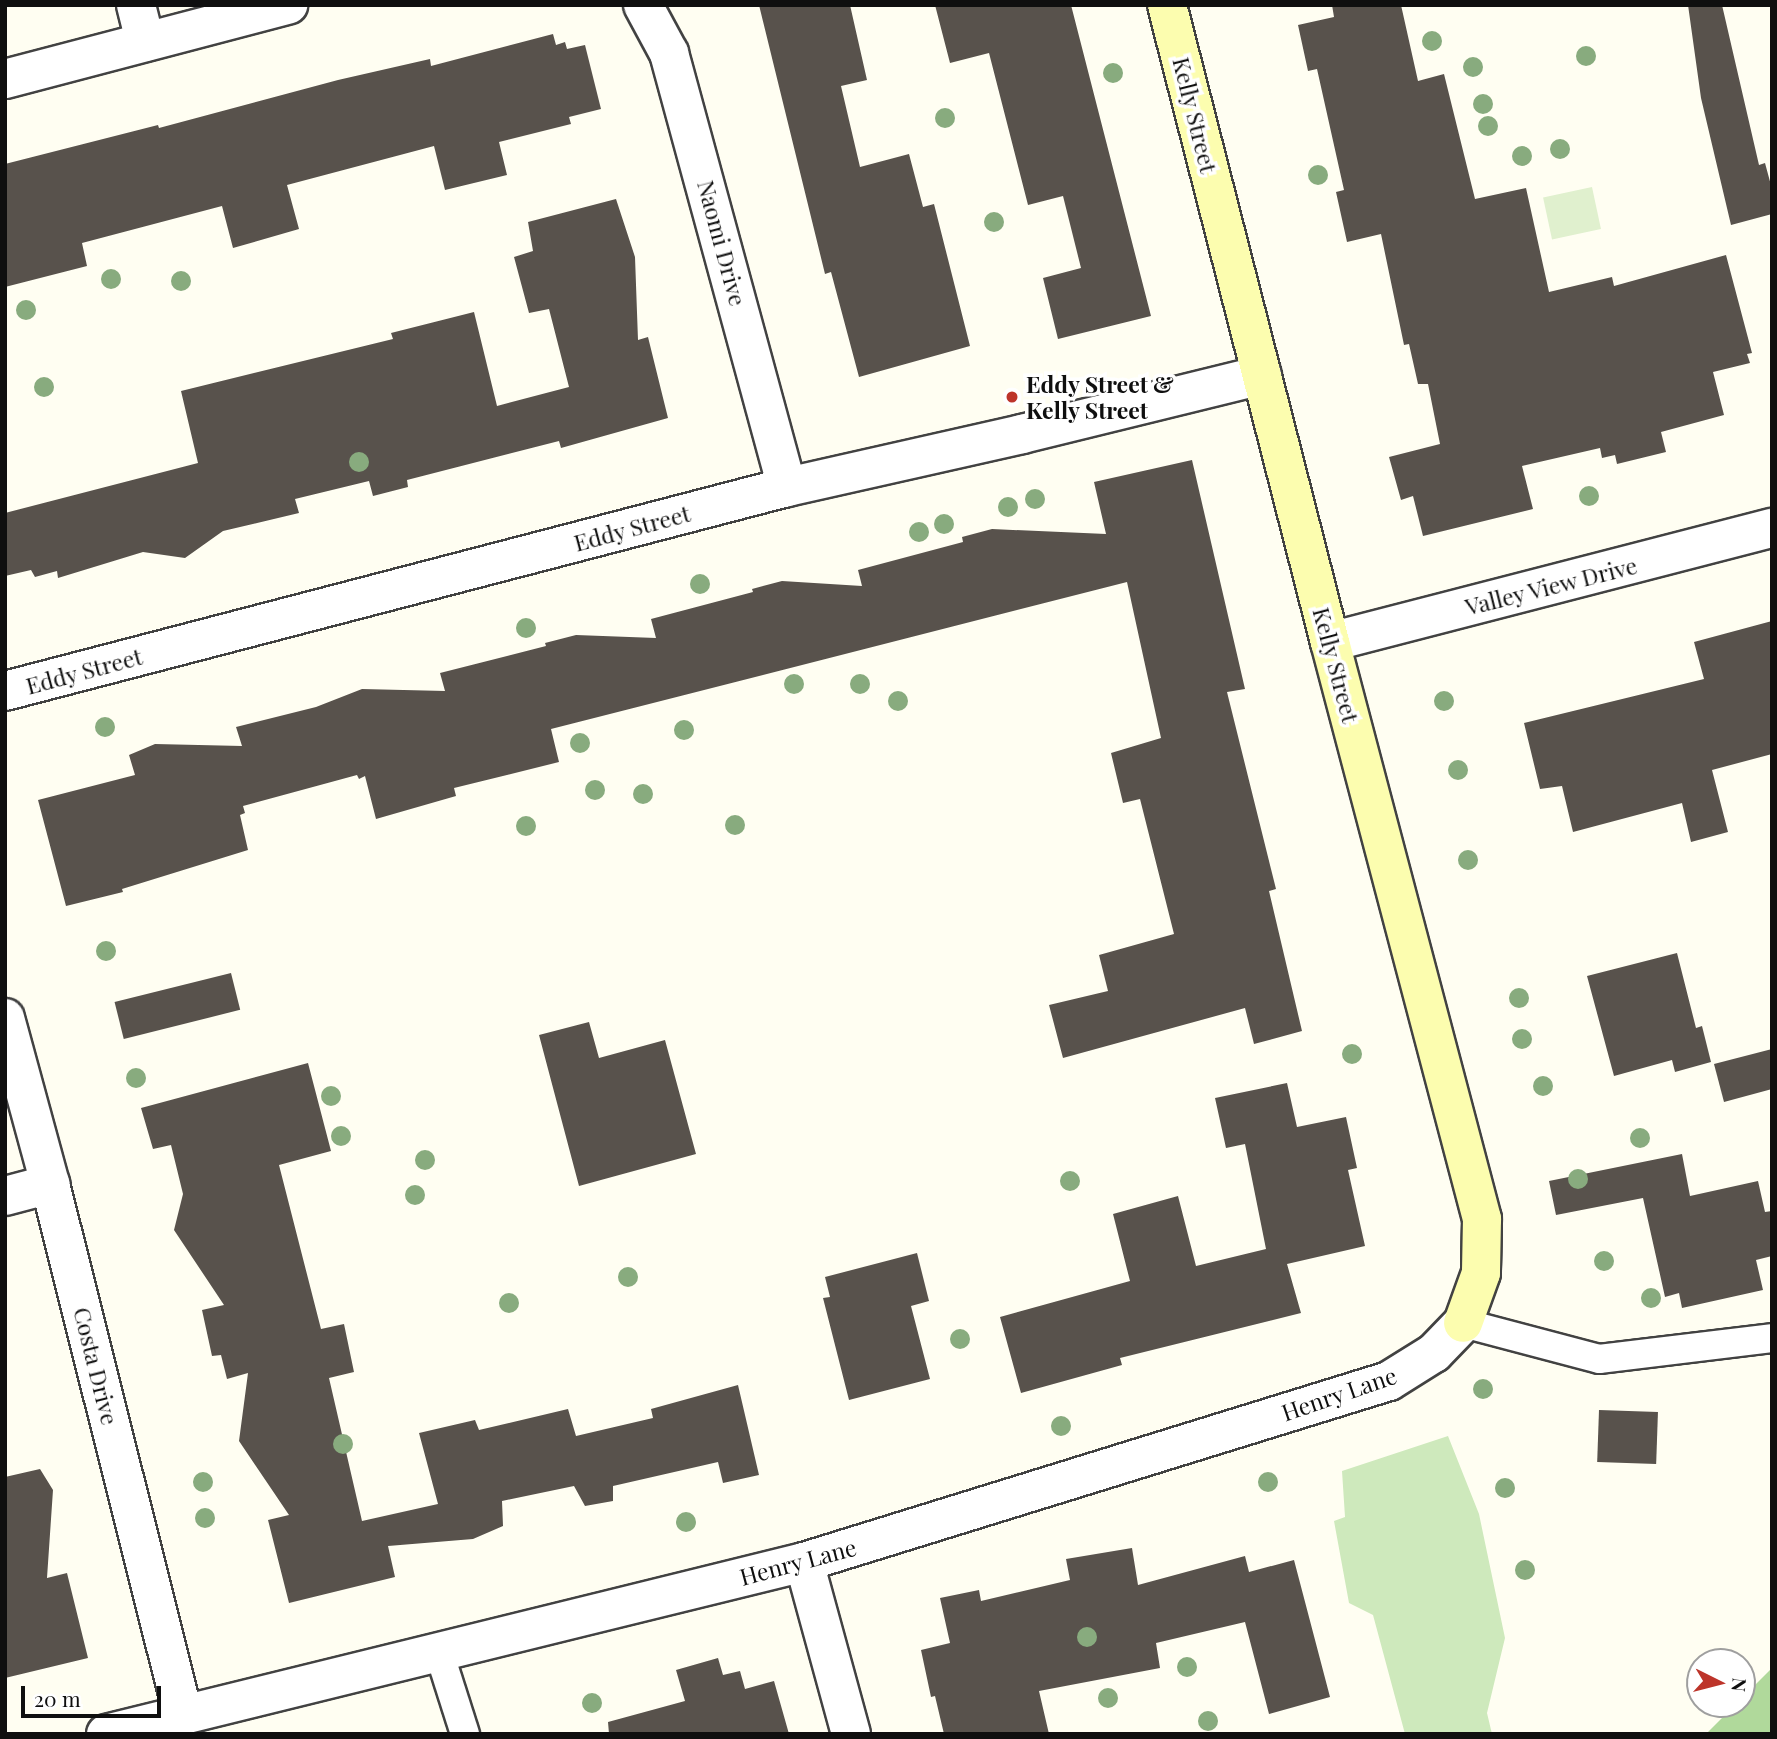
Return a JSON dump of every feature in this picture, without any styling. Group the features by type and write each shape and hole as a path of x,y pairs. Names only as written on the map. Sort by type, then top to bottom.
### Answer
{"street":[{"path":"136,5 145,42"},
{"path":"5,79 288,5"},
{"name":"Naomi Drive","path":"643,5 669,53 787,487"},
{"name":"Kelly Street","path":"1167,5 1330,642 1482,1219 1482,1273 1463,1323"},
{"name":"Eddy Street","path":"5,691 787,487 1022,434 1262,375"},
{"name":"Valley View Drive","path":"1330,642 1772,528"},
{"name":"Costa Drive","path":"5,1018 50,1184 183,1714"},
{"path":"5,1196 50,1184"},
{"name":"Henry Lane","path":"106,1734 804,1562 1389,1381 1434,1353 1463,1323"},
{"path":"804,1562 851,1734"}],"lane":[{"path":"1463,1323 1600,1359 1772,1338"},
{"path":"439,1652 464,1734"}],"green space":[{"path":"1592,187 1601,229 1552,239 1543,197"},
{"path":"1448,1436 1479,1514 1505,1638 1487,1713 1492,1734 1405,1734 1373,1615 1349,1603 1334,1521 1345,1517 1342,1471"},
{"path":"1772,1668 1772,1734 1706,1734 1722,1718 1756,1718 1756,1684"}],"building":[{"path":"759,5 850,5 867,80 841,86 860,167 909,154 923,207 934,204 970,346 859,377 831,272 825,274"},
{"path":"935,5 1071,5 1151,316 1058,339 1043,278 1081,268 1063,196 1028,205 989,53 950,63"},
{"path":"1332,5 1401,5 1418,81 1444,74 1475,199 1526,188 1549,292 1612,277 1614,286 1726,255 1752,353 1747,354 1750,363 1713,372 1724,415 1661,432 1666,452 1617,464 1615,455 1602,458 1600,448 1522,466 1533,509 1423,536 1413,496 1401,500 1389,457 1440,444 1428,384 1418,384 1409,344 1404,345 1381,234 1347,242 1336,192 1344,190 1317,69 1308,71 1298,25 1334,17"},
{"path":"1688,5 1722,5 1759,165 1765,163 1772,189 1772,214 1731,225 1701,98"},
{"path":"553,34 556,45 565,42 567,49 585,45 601,109 569,117 571,124 499,142 507,175 445,190 434,146 287,185 299,229 233,248 222,206 82,243 87,266 5,287 5,164 158,125 159,128 338,80 430,59 431,66"},
{"path":"616,199 635,257 638,340 648,337 668,418 561,448 559,441 407,480 408,487 373,496 369,481 295,499 299,513 223,531 185,558 143,552 58,578 57,571 35,577 31,570 5,576 5,513 198,463 181,391 393,339 391,333 474,312 497,406 569,387 549,309 529,313 514,257 533,251 528,222"},
{"path":"1192,460 1245,689 1227,692 1276,889 1269,891 1302,1031 1254,1044 1245,1008 1063,1058 1049,1005 1108,991 1099,955 1174,934 1140,799 1123,803 1111,753 1161,738 1127,582 551,729 559,762 454,788 456,796 376,819 365,776 359,779 357,775 243,806 245,813 240,815 248,850 122,889 123,892 66,906 38,800 135,775 129,755 155,744 242,746 236,727 316,707 362,689 445,691 440,673 546,646 545,643 576,635 656,638 651,619 753,592 752,589 782,581 862,586 858,570 963,542 962,537 992,529 1106,534 1094,482"},
{"path":"1772,621 1772,754 1712,770 1728,832 1691,842 1682,803 1573,832 1562,786 1540,789 1524,723 1704,679 1694,642"},
{"path":"1677,953 1696,1028 1702,1026 1711,1062 1675,1072 1672,1060 1614,1076 1587,976"},
{"path":"231,973 240,1010 124,1039 115,1002"},
{"path":"589,1022 599,1058 665,1040 696,1154 579,1186 539,1035"},
{"path":"1772,1049 1772,1089 1724,1102 1714,1064"},
{"path":"308,1063 331,1151 279,1165 321,1329 344,1324 354,1372 329,1378 362,1521 438,1504 419,1433 475,1420 479,1430 568,1409 576,1436 653,1418 651,1409 738,1385 759,1475 723,1483 718,1462 613,1486 613,1501 585,1506 574,1486 502,1501 503,1526 473,1539 388,1546 395,1577 289,1603 268,1520 289,1515 239,1441 248,1373 227,1379 221,1355 212,1356 202,1310 224,1305 174,1230 183,1194 171,1145 153,1149 141,1108"},
{"path":"1287,1083 1297,1127 1346,1117 1357,1168 1348,1170 1365,1246 1287,1264 1301,1313 1120,1358 1122,1365 1021,1393 1000,1317 1130,1281 1113,1214 1178,1196 1196,1266 1266,1249 1245,1144 1226,1148 1215,1098"},
{"path":"1682,1154 1690,1196 1758,1181 1765,1212 1772,1211 1772,1256 1756,1260 1763,1290 1682,1308 1679,1293 1665,1297 1643,1198 1556,1215 1549,1181"},
{"path":"917,1253 929,1301 911,1306 930,1379 849,1400 823,1298 830,1297 825,1277"},
{"path":"1599,1410 1658,1412 1656,1464 1597,1462"},
{"path":"40,1469 53,1490 47,1578 67,1573 88,1658 5,1678 5,1477"},
{"path":"1132,1548 1138,1585 1245,1556 1249,1572 1294,1560 1330,1697 1269,1714 1245,1622 1156,1643 1160,1668 1039,1691 1049,1734 944,1734 935,1696 931,1697 921,1650 950,1643 940,1598 979,1590 981,1601 1070,1580 1066,1559"},
{"path":"718,1658 723,1675 740,1671 745,1689 774,1681 789,1734 609,1734 608,1722 685,1701 676,1670"}],"place":[{"name":"Eddy Street & Kelly Street","path":"1012,397"}]}
